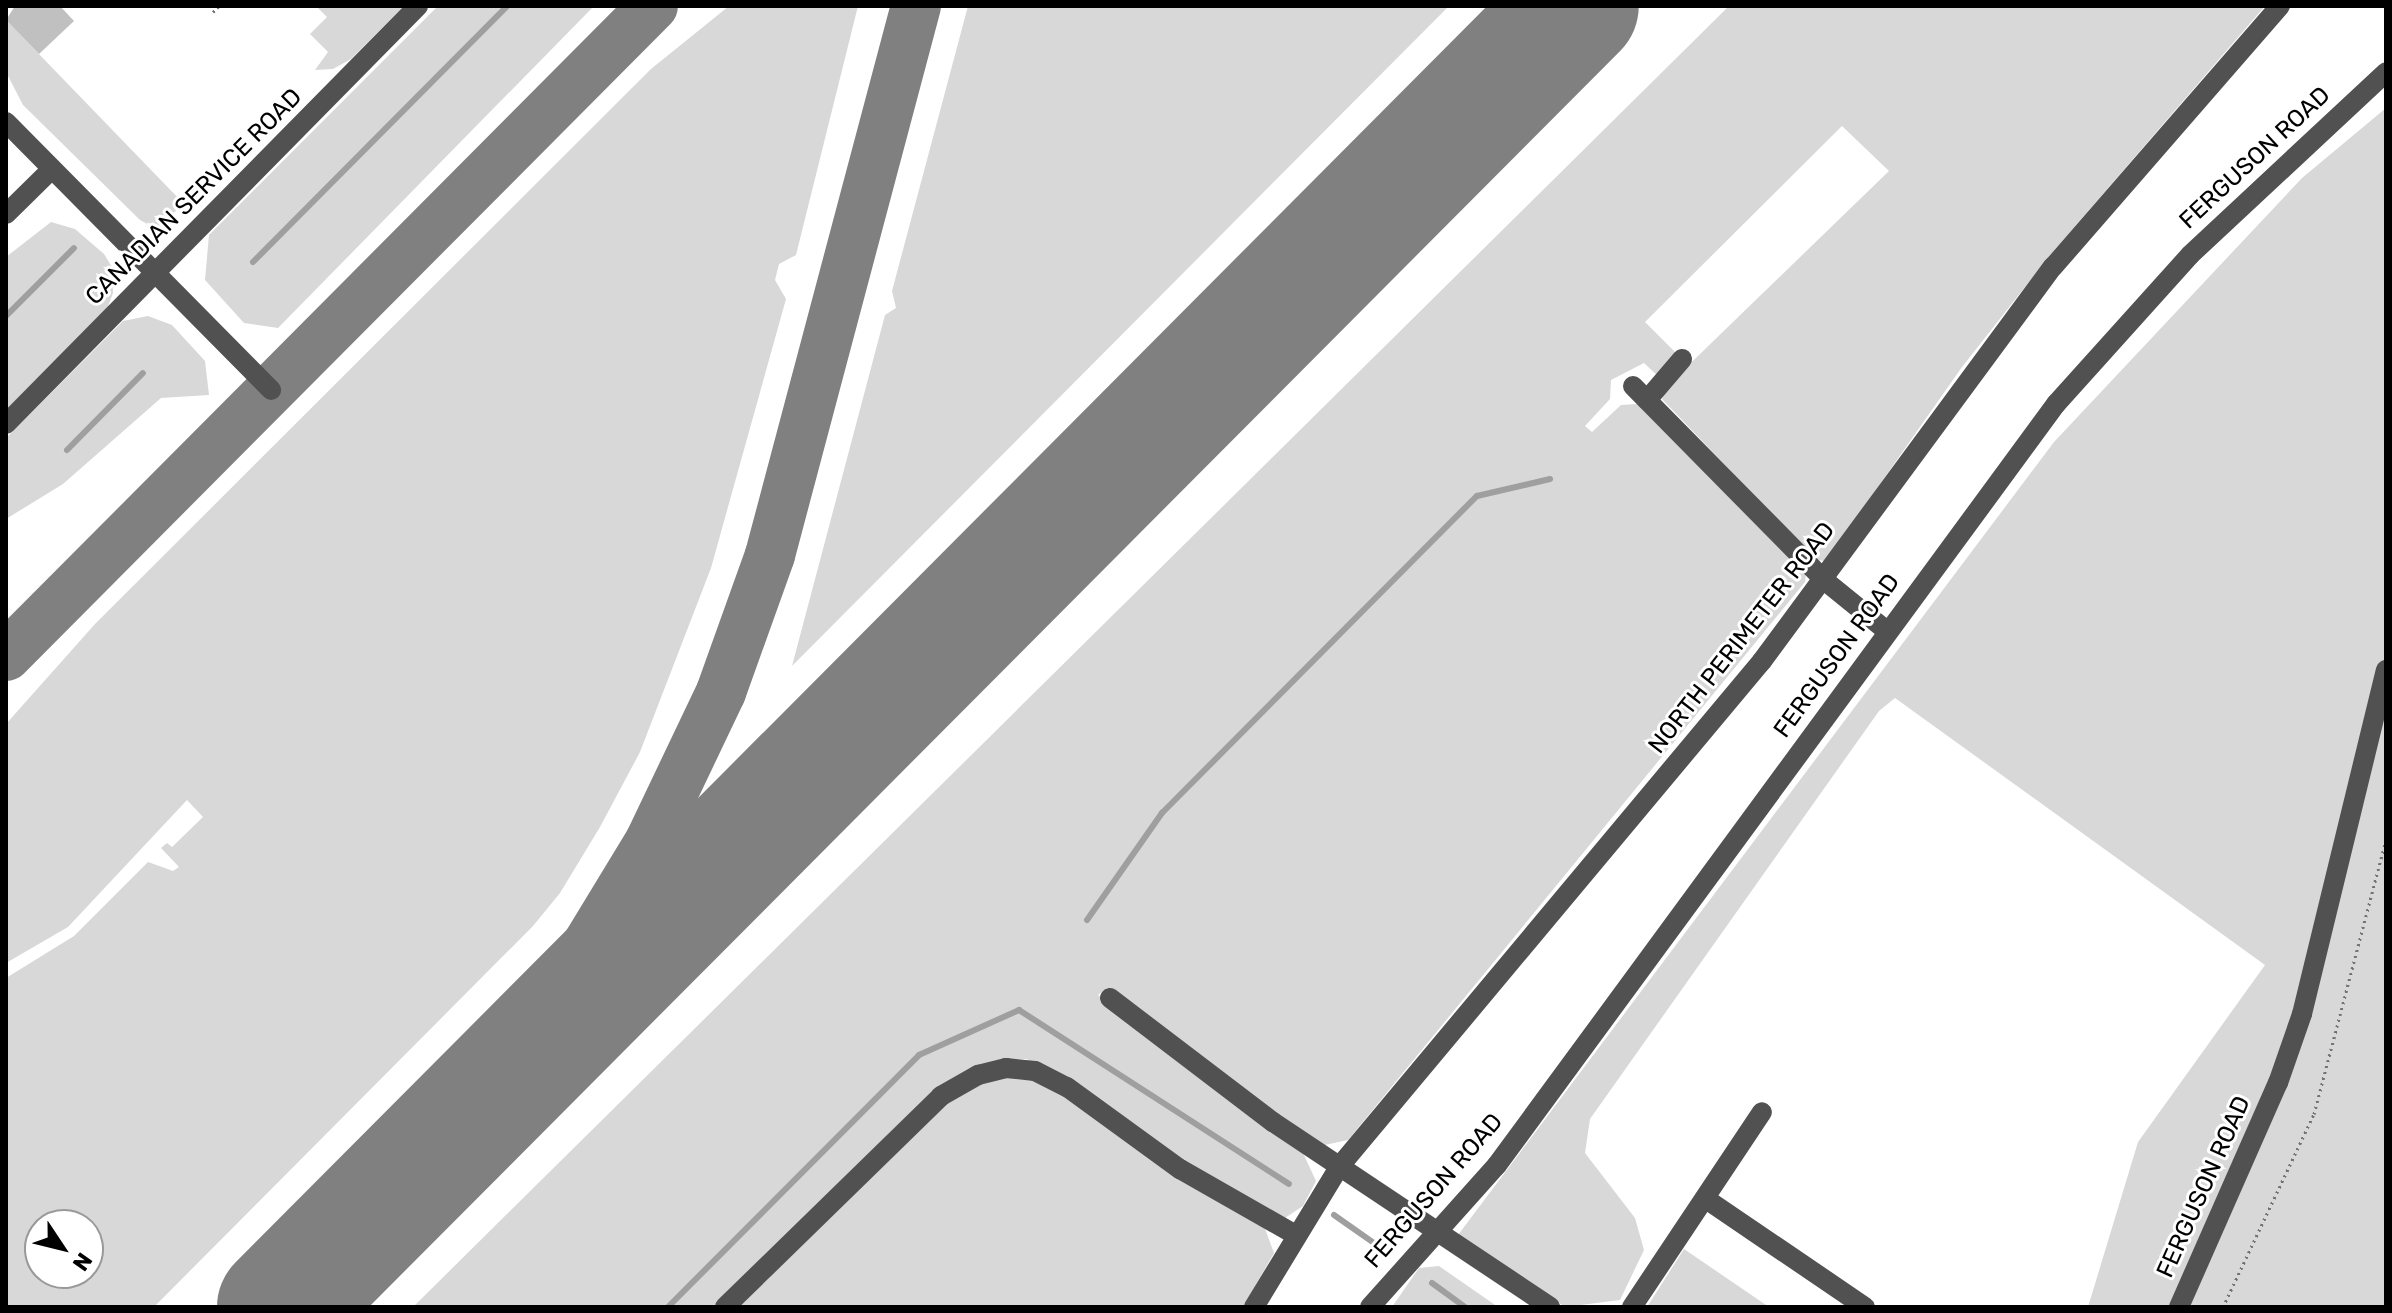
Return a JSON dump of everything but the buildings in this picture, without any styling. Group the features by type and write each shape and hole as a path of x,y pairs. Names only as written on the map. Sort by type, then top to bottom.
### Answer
{"street":[{"name":"CANADIAN SERVICE ROAD","path":"6,424 418,6"},
{"name":"NORTH PERIMETER ROAD","path":"1254,1307 1294,1234 1339,1167 1824,580 1935,421 2053,267 2280,6"},
{"name":"FERGUSON ROAD","path":"1370,1307 1497,1165 1989,491 2118,332 2284,164 2386,72"},
{"path":"6,122 271,390"},
{"path":"6,214 52,169"},
{"path":"1682,359 1640,393 1824,580 1887,631"},
{"name":"FERGUSON ROAD","path":"2179,1307 2278,1083 2302,1014 2386,670"},
{"path":"1110,998 1339,1167 1550,1307"},
{"path":"725,1307 941,1096 978,1075 1006,1068 1035,1071 1067,1087 1180,1169 1294,1234"},
{"path":"1632,1307 1762,1112"},
{"path":"1706,1199 1865,1307"}],"path":[{"path":"213,12 219,6"},
{"path":"2223,1307 2314,1114 2386,839"}],"shaded area":[{"path":"316,6 404,6 351,59 333,69 315,70 328,52 310,34 327,17"},
{"path":"438,6 594,6 278,328 244,323 205,280 209,235"},
{"path":"729,6 858,6 796,255 779,264 775,280 786,299 711,568 640,752 560,893 533,926 154,1307 6,1307 6,978 74,936 148,862 173,871 179,867 161,848 167,843 172,847 203,817 187,800 68,927 6,963 6,724 95,624 651,69"},
{"path":"968,6 1449,6 792,666 885,315 896,308 892,291"},
{"path":"1729,6 2265,6 2051,254 1962,367 1826,561 1816,560 1662,399 1668,385 1889,171 1842,126 1645,322 1677,354 1659,377 1644,363 1611,380 1610,399 1585,426 1592,432 1621,405 1637,404 1806,573 1805,582 1348,1140 1320,1146 1107,988 1098,995 1303,1153 1316,1181 1303,1206 1285,1218 1227,1191 1069,1078 1026,1059 1007,1059 991,1063 718,1307 413,1307"},
{"path":"6,20 183,203 158,230 140,220 23,105 6,72"},
{"path":"2386,108 2386,1307 2088,1307 2138,1142 2265,965 1895,698 1879,711 1590,1119 1585,1153 1635,1218 1644,1250 1620,1300 1565,1307 1458,1235 2054,442 2302,178"},
{"path":"51,222 75,229 104,254 112,267 113,293 107,309 6,410 6,257"},
{"path":"148,316 172,325 205,361 209,395 161,398 63,484 6,519 6,438 123,321"},
{"path":"1010,1076 1045,1083 1264,1226 1274,1253 1243,1307 734,1307 922,1121 967,1088"},
{"path":"1684,1249 1769,1307 1647,1307"},
{"path":"1439,1266 1498,1307 1392,1307 1419,1268"}],"waterway":[{"path":"253,262 507,6"},
{"path":"6,316 74,248"},
{"path":"67,450 143,373"},
{"path":"1087,920 1162,813 1477,496 1550,479"},
{"path":"668,1307 919,1055 1019,1010 1289,1184"},
{"path":"1334,1215 1374,1243"},
{"path":"1432,1283 1465,1307"}],"taxiway":[{"path":"6,656 653,6"},
{"path":"401,1185 568,976 650,841 721,692 770,555 916,6"}],"runway":[{"path":"280,1307 1576,6"}]}
